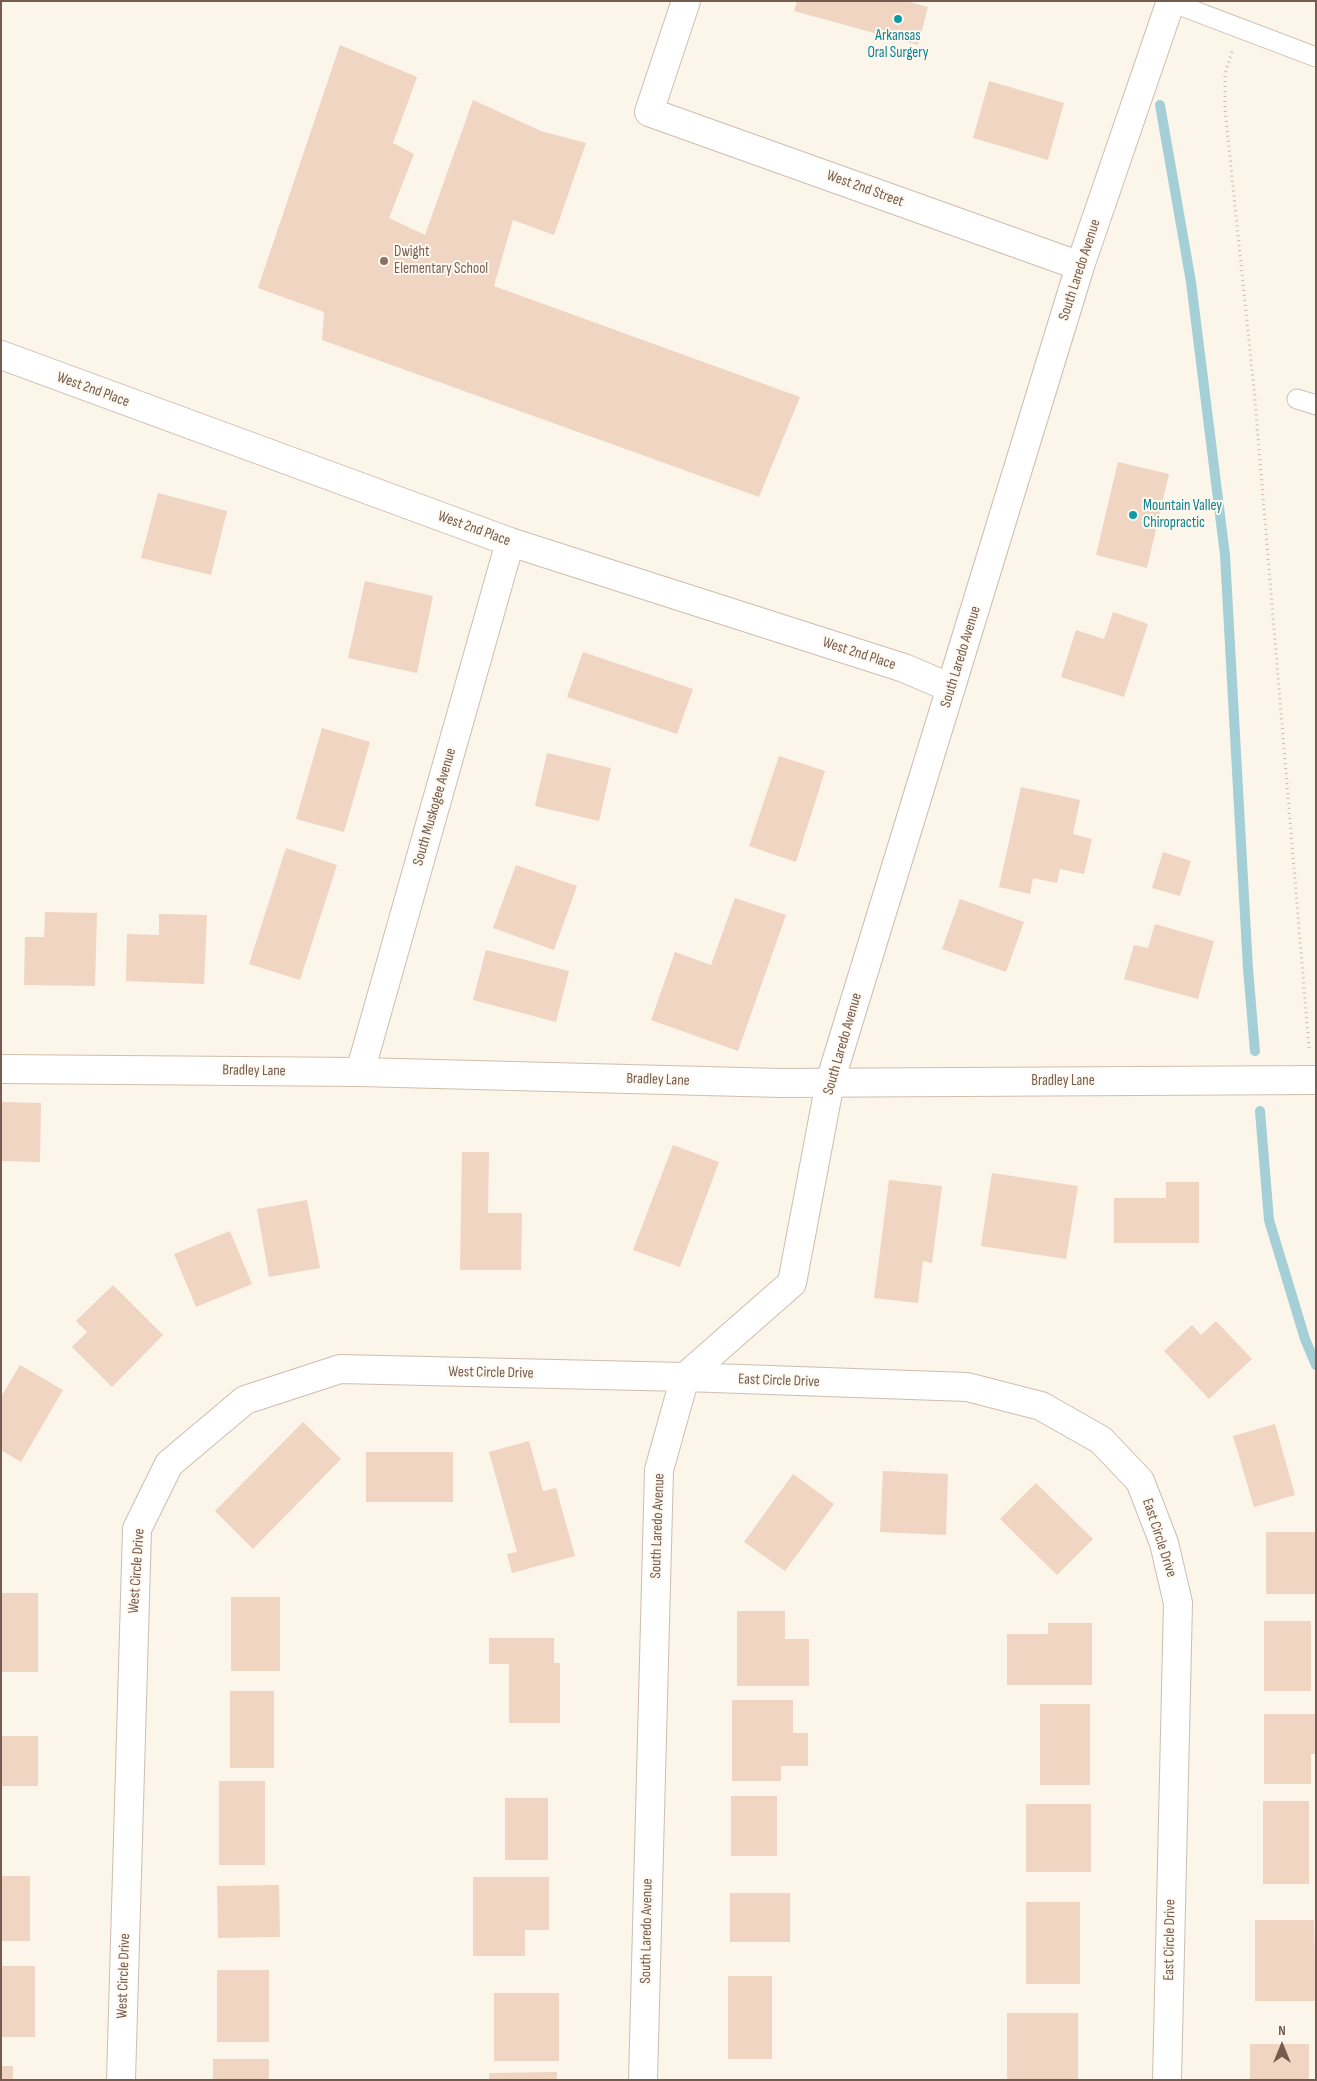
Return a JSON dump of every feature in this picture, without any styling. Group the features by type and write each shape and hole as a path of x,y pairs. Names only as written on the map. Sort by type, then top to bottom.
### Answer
{"street":[{"name":"West 2nd Street","path":"686,1 649,112 1080,266"},
{"name":"South Laredo Avenue","path":"643,2080 659,1470 685,1377 792,1283 830,1082 1080,266 1171,2"},
{"name":"West 2nd Place","path":"1,355 510,542 904,668 951,688"},
{"name":"South Muskogee Avenue","path":"360,1072 510,542"},
{"name":"Bradley Lane","path":"1,1068 360,1072 781,1083 1314,1080"},
{"name":"West Circle Drive","path":"120,2080 136,1529 169,1464 245,1400 340,1369 685,1377"},
{"name":"East Circle Drive","path":"685,1377 967,1387 1041,1406 1101,1440 1140,1481 1164,1543 1178,1603 1167,2080"}],"lane":[{"path":"1171,2 1316,57"},
{"path":"1297,399 1316,405"}],"path":[{"path":"1238,28 1225,74 1225,109 1254,389 1288,781 1305,1012 1314,1080"}],"building":[{"path":"797,1 907,1 928,7 918,45 794,11"},
{"name":"Dwight Elementary School","path":"340,45 417,77 393,143 414,154 389,218 425,235 473,100 541,131 586,143 554,235 513,220 494,286 800,397 759,497 322,340 324,312 258,288"},
{"path":"989,81 1064,103 1048,160 973,138"},
{"name":"Mountain Valley Chiropractic","path":"1118,462 1169,474 1147,568 1096,555"},
{"path":"158,493 227,511 211,575 141,558"},
{"path":"365,581 433,596 417,673 348,658"},
{"path":"1113,612 1148,624 1124,697 1061,677 1076,630 1104,639"},
{"path":"583,652 693,689 677,734 567,697"},
{"path":"322,728 370,742 344,832 296,819"},
{"path":"547,753 611,768 599,821 535,806"},
{"path":"779,756 825,771 796,862 749,846"},
{"path":"1021,787 1080,800 1073,834 1092,839 1084,874 1060,869 1057,883 1033,878 1030,894 999,887"},
{"path":"286,848 337,865 300,980 249,964"},
{"path":"1163,852 1191,861 1180,896 1152,888"},
{"path":"516,865 577,886 554,950 493,928"},
{"path":"735,898 786,915 738,1051 651,1020 675,952 711,965"},
{"path":"960,899 1024,922 1006,972 942,949"},
{"path":"45,912 97,913 95,986 24,985 25,937 44,937"},
{"path":"159,914 207,915 204,984 126,981 127,934 159,935"},
{"path":"1155,924 1214,941 1198,999 1124,979 1134,945 1148,948"},
{"path":"486,950 569,971 556,1022 473,1000"},
{"path":"1,1102 41,1103 40,1162 1,1161"},
{"path":"673,1145 719,1162 680,1267 633,1250"},
{"path":"462,1152 489,1152 488,1213 522,1213 521,1270 460,1270"},
{"path":"992,1173 1078,1186 1066,1259 981,1246"},
{"path":"889,1180 942,1186 932,1263 923,1261 918,1303 874,1298"},
{"path":"1166,1182 1199,1182 1199,1243 1114,1243 1114,1198 1166,1198"},
{"path":"307,1200 320,1268 269,1277 257,1209"},
{"path":"230,1231 252,1284 196,1307 174,1254"},
{"path":"113,1285 163,1335 112,1387 72,1347 87,1332 76,1321"},
{"path":"1216,1321 1252,1359 1209,1399 1164,1351 1192,1325 1201,1335"},
{"path":"20,1365 63,1390 21,1462 1,1450 1,1397"},
{"path":"303,1422 341,1459 253,1549 215,1511"},
{"path":"1275,1424 1295,1495 1254,1507 1233,1436"},
{"path":"529,1441 543,1491 556,1488 575,1556 512,1573 507,1554 517,1552 489,1452"},
{"path":"366,1452 453,1452 453,1502 366,1502"},
{"path":"883,1471 948,1474 946,1535 880,1532"},
{"path":"793,1474 834,1504 785,1571 744,1542"},
{"path":"1036,1483 1093,1539 1057,1575 1000,1519"},
{"path":"1266,1532 1316,1532 1316,1594 1266,1594"},
{"path":"1,1593 38,1593 38,1672 1,1672"},
{"path":"231,1597 280,1597 280,1671 231,1671"},
{"path":"737,1611 785,1611 785,1639 809,1639 809,1686 737,1686"},
{"path":"1264,1621 1311,1621 1311,1691 1264,1691"},
{"path":"1048,1623 1092,1623 1092,1685 1007,1685 1007,1634 1048,1634"},
{"path":"489,1638 554,1638 554,1663 560,1663 560,1723 509,1723 509,1664 489,1664"},
{"path":"230,1691 274,1691 274,1768 230,1768"},
{"path":"732,1700 793,1700 793,1733 808,1733 808,1766 781,1766 781,1781 732,1781"},
{"path":"1040,1704 1090,1704 1090,1785 1040,1785"},
{"path":"1264,1714 1316,1714 1316,1754 1311,1754 1311,1784 1264,1784"},
{"path":"1,1736 38,1736 38,1786 1,1786"},
{"path":"219,1781 265,1781 265,1865 219,1865"},
{"path":"731,1796 777,1796 777,1856 731,1856"},
{"path":"505,1798 548,1798 548,1860 505,1860"},
{"path":"1263,1801 1309,1801 1309,1884 1263,1884"},
{"path":"1026,1804 1091,1804 1091,1872 1026,1872"},
{"path":"1,1876 30,1876 30,1941 1,1941"},
{"path":"473,1877 549,1877 549,1930 525,1930 525,1956 473,1956"},
{"path":"279,1885 280,1937 218,1938 217,1886"},
{"path":"730,1893 790,1893 790,1942 730,1942"},
{"path":"1026,1902 1080,1902 1080,1984 1026,1984"},
{"path":"1255,1920 1314,1920 1316,2001 1255,2001"},
{"path":"1,1966 35,1966 35,2037 1,2037"},
{"path":"217,1970 269,1970 269,2042 217,2042"},
{"path":"728,1976 772,1976 772,2059 728,2059"},
{"path":"494,1993 559,1993 559,2061 494,2061"},
{"path":"1007,2013 1078,2013 1078,2080 1007,2080"},
{"path":"1250,2044 1309,2044 1309,2080 1250,2080"},
{"path":"213,2059 269,2059 269,2080 213,2080"},
{"path":"1,2066 13,2066 13,2080 1,2080"},
{"path":"557,2072 557,2080 489,2080 489,2073"}],"waterway":[{"path":"1160,105 1191,282 1225,555 1248,969 1255,1051"},
{"path":"1260,1111 1269,1220 1305,1339 1316,1365"}],"place":[{"name":"Arkansas Oral Surgery","path":"898,19"},
{"name":"Dwight Elementary School","path":"384,261"},
{"name":"Mountain Valley Chiropractic","path":"1133,515"}]}
